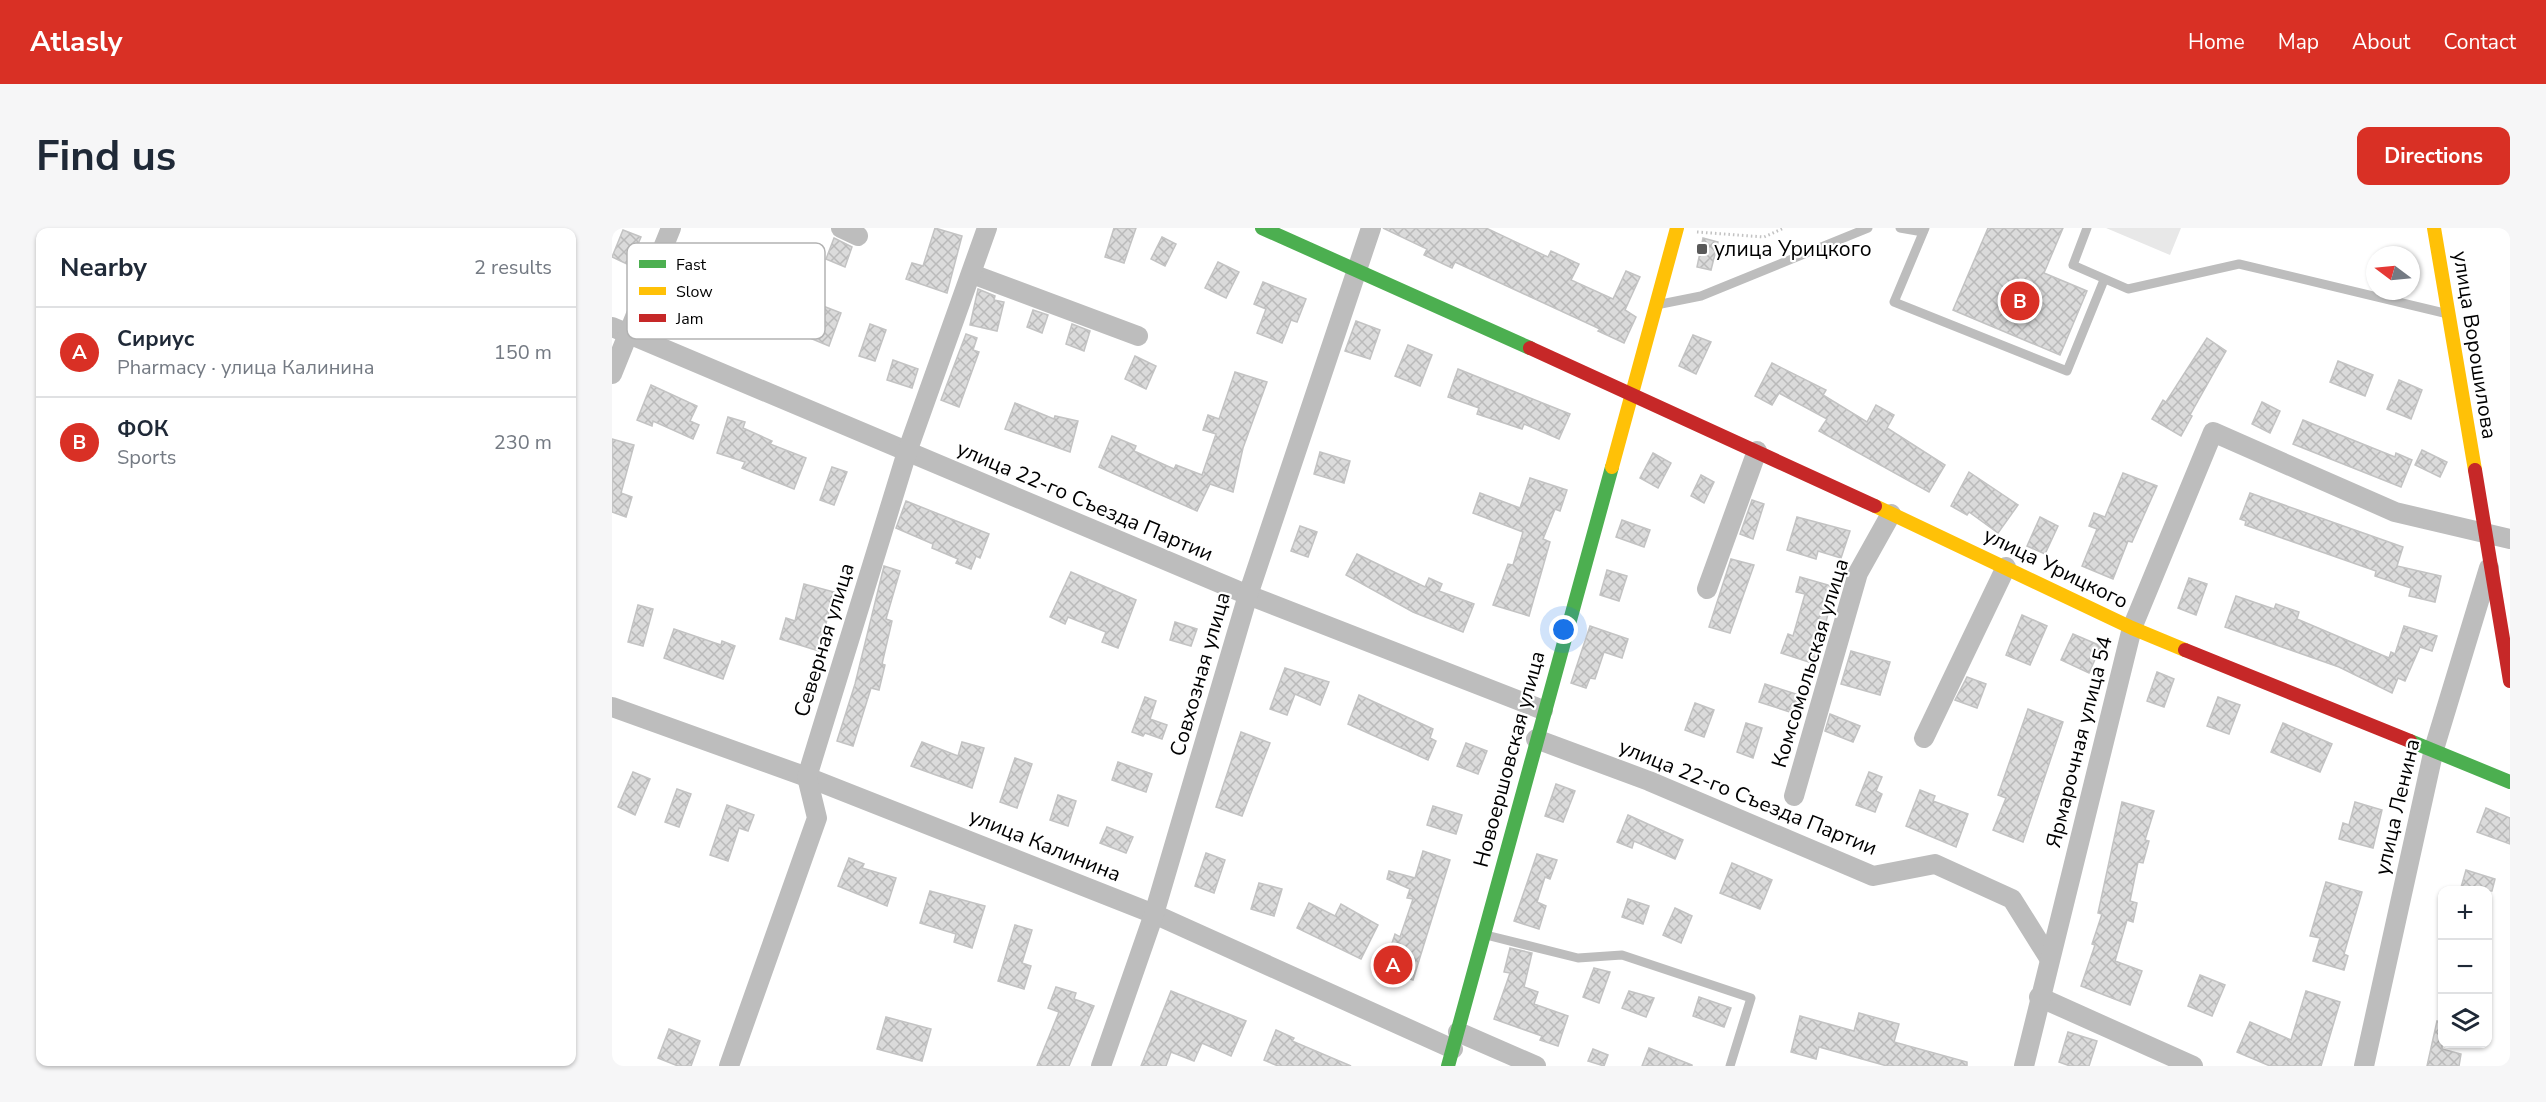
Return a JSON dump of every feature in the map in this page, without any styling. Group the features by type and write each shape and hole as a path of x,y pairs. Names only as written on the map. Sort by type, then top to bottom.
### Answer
{"street":[{"path":"663,243 671,228"},
{"name":"Северная улица","path":"807,777 908,452 987,228"},
{"name":"улица Урицкого","path":"1262,228 1632,393 2132,628 2434,749 2510,782"},
{"name":"Совхозная улица","path":"1101,1066 1154,914 1248,595 1371,228"},
{"name":"улица Ворошилова","path":"2434,228 2510,681"},
{"name":"Новоершовская улица","path":"1453,1049 1677,229"},
{"path":"972,274 1138,336"},
{"path":"612,374 619,330 627,314"},
{"name":"улица 22-го Съезда Партии","path":"640,339 1248,595 1544,710"},
{"name":"Ярмарочная улица 54","path":"2024,1066 2039,997 2132,628 2213,432 2396,512 2510,539"},
{"path":"1707,589 1757,451"},
{"name":"Комсомольская улица","path":"1794,796 1858,573 1891,514"},
{"name":"улица Ленина","path":"2364,1066 2434,749 2491,563"},
{"path":"1924,738 2006,567"},
{"name":"улица Калинина","path":"612,707 807,777 1154,914 1453,1049 1536,1066"},
{"name":"улица 22-го Съезда Партии","path":"1536,739 1649,781 1873,876 1935,864 2012,899 2049,958"},
{"path":"729,1066 817,818 807,777"},
{"path":"2039,997 2193,1066"}],"lane":[{"path":"1656,305 1701,296 1868,228"},
{"path":"1900,228 1924,230 1894,302 2067,371 2104,280"},
{"path":"2087,228 2073,265 2128,289 2239,264 2448,314"},
{"path":"1484,934 1578,958 1622,955 1751,998 1730,1066"}],"path":[{"path":"1677,229 1764,237 1784,228"}],"shaded area":[{"path":"2106,228 2181,228 2170,255"}],"building":[{"path":"935,228 962,236 947,293 906,279 912,263 923,266"},
{"path":"1114,228 1136,228 1124,263 1105,257"},
{"path":"1383,228 1486,228 1548,257 1551,251 1579,264 1571,280 1613,299 1626,271 1640,277 1625,310 1636,317 1624,343 1598,331 1600,329 1455,262 1452,268 1424,255 1427,249"},
{"path":"1988,228 2063,228 2044,273 2087,291 2060,355 1953,310"},
{"path":"623,230 641,237 638,243 627,243 627,264 612,257"},
{"path":"1162,237 1176,244 1165,266 1151,259"},
{"path":"834,238 852,247 845,267 826,259"},
{"path":"1703,238 1718,242 1711,270 1697,267"},
{"path":"1218,262 1239,272 1226,298 1205,288"},
{"path":"1263,282 1306,299 1297,322 1291,320 1282,343 1257,333 1266,309 1254,304"},
{"path":"978,289 995,296 994,300 1004,302 997,331 970,325"},
{"path":"825,307 841,313 829,346 812,339 825,339"},
{"path":"1033,310 1048,315 1042,333 1027,327"},
{"path":"1356,321 1380,330 1370,359 1345,351"},
{"path":"870,324 886,330 875,361 859,356"},
{"path":"1072,324 1090,331 1084,351 1066,344"},
{"path":"966,334 977,338 973,350 979,352 959,407 941,400"},
{"path":"1693,335 1711,342 1696,374 1679,366"},
{"path":"2207,338 2226,351 2190,415 2192,416 2181,436 2152,419 2163,400 2166,402"},
{"path":"1408,345 1432,355 1420,386 1395,376"},
{"path":"1135,356 1156,366 1146,389 1125,379"},
{"path":"893,360 918,369 912,388 887,380"},
{"path":"2338,361 2373,375 2365,396 2330,382"},
{"path":"1772,363 1826,390 1823,395 1867,422 1876,405 1894,415 1887,428 1945,465 1929,492 1819,431 1827,419 1779,393 1772,405 1755,396"},
{"path":"1458,369 1570,414 1559,439 1524,424 1522,429 1477,414 1479,408 1448,397"},
{"path":"1235,372 1267,382 1243,448 1233,492 1210,484 1197,511 1099,467 1112,436 1136,446 1134,451 1174,469 1176,465 1202,475 1216,434 1203,430 1208,415 1219,419"},
{"path":"2399,380 2422,390 2411,419 2387,409"},
{"path":"651,385 697,406 690,421 699,425 693,439 653,421 652,426 637,420"},
{"path":"2262,402 2280,411 2270,433 2252,424"},
{"path":"1015,403 1054,419 1055,416 1078,421 1070,452 1005,429"},
{"path":"728,417 745,422 743,428 772,441 770,444 806,458 794,489 742,468 745,462 717,453"},
{"path":"2303,420 2395,457 2396,453 2412,460 2401,487 2293,444"},
{"path":"612,439 634,445 621,493 632,497 626,517 612,512"},
{"path":"2422,450 2447,462 2440,477 2415,465"},
{"path":"1320,452 1350,461 1344,483 1314,474"},
{"path":"1653,453 1671,463 1658,488 1640,478"},
{"path":"832,467 847,472 834,505 820,500"},
{"path":"1969,472 2018,505 1998,533 1969,512 1967,515 1951,506"},
{"path":"2123,473 2157,486 2132,542 2128,541 2113,579 2082,566 2097,529 2089,526 2094,513 2105,517"},
{"path":"1701,475 1714,482 1704,503 1691,496"},
{"path":"1530,478 1567,490 1560,511 1555,509 1543,539 1550,542 1529,616 1493,605 1508,564 1513,565 1523,532 1473,513 1480,493 1520,508"},
{"path":"2250,493 2403,547 2397,566 2441,576 2435,602 2409,596 2411,588 2375,576 2376,571 2245,525 2246,521 2240,519"},
{"path":"1752,500 1764,504 1753,539 1740,534"},
{"path":"906,501 989,534 980,558 976,556 971,569 956,563 958,559 932,548 933,544 896,528"},
{"path":"1797,517 1850,531 1841,558 1818,551 1816,559 1787,550"},
{"path":"2040,517 2058,526 2045,554 2027,546"},
{"path":"1622,520 1650,530 1644,547 1616,537"},
{"path":"1300,526 1317,532 1308,557 1291,551"},
{"path":"1357,554 1425,587 1429,578 1442,584 1439,591 1474,604 1463,632 1413,612 1346,575"},
{"path":"1731,559 1754,565 1730,633 1709,627"},
{"path":"884,566 900,571 886,619 892,621 882,664 885,665 879,690 871,688 853,746 837,741 855,684"},
{"path":"1607,570 1627,576 1619,601 1600,595"},
{"path":"1071,572 1136,600 1118,648 1102,642 1106,632 1068,617 1065,624 1050,617"},
{"path":"1800,577 1835,587 1815,664 1781,653 1788,634 1793,636 1805,594 1796,592"},
{"path":"2189,578 2207,584 2196,615 2178,608"},
{"path":"804,584 834,592 819,651 780,639 786,618 795,621"},
{"path":"2236,596 2274,609 2276,604 2299,612 2297,619 2389,658 2391,652 2395,654 2404,626 2437,636 2432,651 2420,647 2405,681 2398,678 2392,693 2339,667 2225,627"},
{"path":"638,605 653,609 643,646 628,642"},
{"path":"2022,615 2047,626 2030,665 2006,655"},
{"path":"1175,622 1197,629 1191,646 1170,640"},
{"path":"1590,626 1628,639 1622,658 1604,652 1595,679 1590,678 1586,688 1571,683"},
{"path":"674,629 721,645 722,641 735,646 723,679 664,658"},
{"path":"2073,634 2101,646 2089,673 2061,660"},
{"path":"1851,651 1890,662 1880,695 1841,684"},
{"path":"1285,668 1329,682 1320,705 1295,694 1287,715 1270,709"},
{"path":"2157,672 2174,679 2164,707 2147,701"},
{"path":"1967,677 1986,684 1977,708 1955,700"},
{"path":"1765,684 1799,695 1793,713 1759,702"},
{"path":"1359,695 1433,729 1430,738 1436,741 1428,760 1348,724"},
{"path":"1145,697 1156,701 1150,719 1167,725 1162,739 1145,733 1143,736 1132,732"},
{"path":"2218,697 2240,705 2229,734 2207,726"},
{"path":"1695,703 1714,710 1704,737 1685,730"},
{"path":"2028,709 2063,722 2023,842 1993,830 2006,798 1998,795"},
{"path":"1830,714 1860,726 1853,742 1825,731"},
{"path":"1746,723 1762,728 1753,758 1737,752"},
{"path":"2283,723 2332,744 2320,772 2271,752"},
{"path":"1241,732 1270,743 1242,816 1216,807"},
{"path":"922,742 958,756 962,742 984,748 972,788 911,766"},
{"path":"1466,743 1487,751 1478,774 1457,766"},
{"path":"1015,758 1032,764 1017,808 1000,802"},
{"path":"1118,762 1152,774 1146,792 1112,780"},
{"path":"633,772 650,779 635,815 618,807"},
{"path":"1869,772 1882,777 1876,791 1882,794 1875,812 1856,805"},
{"path":"1556,784 1575,791 1563,822 1545,816"},
{"path":"677,789 691,794 679,827 665,822"},
{"path":"1920,790 1935,796 1933,801 1968,814 1956,847 1906,826"},
{"path":"1058,795 1076,801 1068,826 1050,820"},
{"path":"2122,802 2154,811 2145,840 2149,841 2143,863 2138,862 2130,901 2137,903 2133,922 2127,920 2115,961 2142,971 2130,1005 2081,986 2095,945 2092,944 2102,914 2098,913"},
{"path":"2355,802 2382,810 2373,848 2339,839 2343,823 2349,825"},
{"path":"727,805 754,815 748,831 739,828 728,861 710,855"},
{"path":"1433,806 1462,815 1456,834 1427,825"},
{"path":"2486,808 2510,818 2510,844 2477,832"},
{"path":"1628,815 1683,840 1675,859 1634,841 1632,848 1617,842"},
{"path":"1107,827 1133,837 1126,853 1100,843"},
{"path":"1423,851 1450,860 1413,980 1383,970 1395,934 1400,937 1413,899 1407,898 1410,889 1387,879 1389,871 1415,878"},
{"path":"1206,853 1225,860 1214,893 1195,886"},
{"path":"1537,854 1557,860 1550,879 1545,877 1537,902 1546,906 1539,929 1514,921"},
{"path":"849,858 864,864 862,868 896,878 887,906 838,886"},
{"path":"1732,863 1772,880 1760,909 1720,893"},
{"path":"2466,870 2495,879 2492,891 2492,886 2461,886"},
{"path":"2326,882 2362,892 2344,954 2348,956 2344,970 2313,961 2320,938 2310,936"},
{"path":"1259,883 1282,889 1274,916 1251,909"},
{"path":"930,891 985,906 972,948 954,942 956,934 920,923"},
{"path":"1628,899 1649,906 1643,924 1622,917"},
{"path":"1309,903 1335,916 1341,904 1378,925 1361,959 1297,928"},
{"path":"1675,908 1692,916 1681,943 1663,935"},
{"path":"1015,925 1032,930 1022,963 1031,966 1024,989 998,981"},
{"path":"1510,948 1532,953 1524,987 1538,992 1534,1004 1568,1016 1558,1046 1540,1040 1542,1036 1494,1019 1510,973 1504,972"},
{"path":"1594,968 1610,972 1599,1003 1583,997"},
{"path":"2200,975 2225,985 2212,1016 2188,1006"},
{"path":"1056,987 1076,993 1074,999 1094,1006 1069,1066 1037,1066 1059,1012 1048,1008"},
{"path":"1171,991 1246,1021 1231,1056 1202,1043 1194,1061 1171,1052 1166,1066 1141,1066"},
{"path":"1629,991 1654,998 1646,1017 1622,1008"},
{"path":"2306,991 2340,1002 2321,1066 2270,1066 2237,1052 2250,1022 2291,1040"},
{"path":"1699,997 1731,1008 1724,1027 1693,1016"},
{"path":"1859,1013 1899,1024 1894,1042 1967,1062 1967,1066 1887,1066 1819,1047 1816,1059 1791,1052 1800,1016 1854,1031"},
{"path":"886,1017 931,1029 922,1061 877,1049"},
{"path":"2438,1021 2438,1048 2461,1054 2459,1066 2427,1066"},
{"path":"669,1029 700,1041 691,1066 678,1066 658,1058"},
{"path":"1276,1030 1294,1038 1292,1041 1351,1066 1278,1066 1264,1060"},
{"path":"2068,1032 2097,1041 2089,1066 2070,1066 2059,1062"},
{"path":"1649,1048 1692,1065 1692,1066 1642,1066"},
{"path":"1593,1049 1608,1055 1604,1066 1588,1061"}],"traffic: fast":[{"path":"1262,228 1530,348"},
{"path":"1448,1066 1612,467"},
{"path":"2410,741 2510,782"}],"traffic: slow":[{"path":"1612,467 1677,228"},
{"path":"2434,228 2475,470"},
{"path":"1875,506 2132,628 2185,650"}],"traffic: jam":[{"path":"1530,348 1875,506"},
{"path":"2475,470 2510,681"},
{"path":"2185,650 2410,741"}],"place":[{"name":"улица Урицкого","path":"1702,249"},
{"name":"ФОК","path":"2020,301"},
{"name":"Сириус","path":"1393,965"}]}
